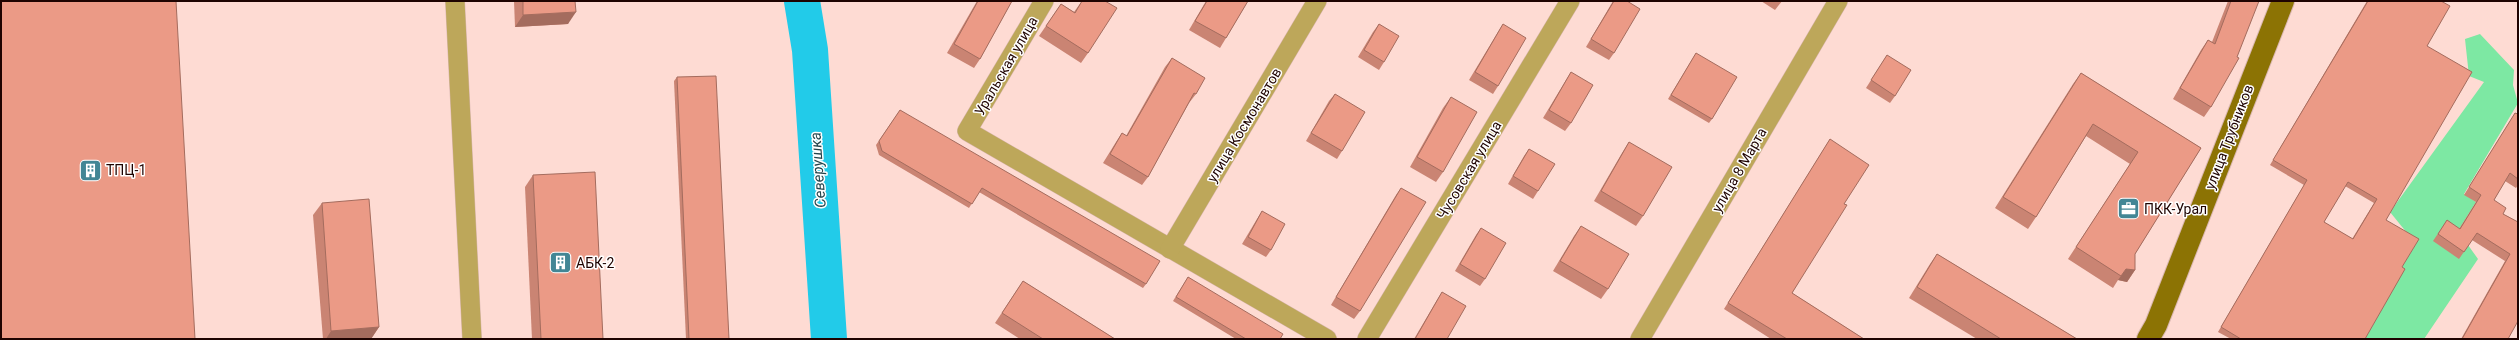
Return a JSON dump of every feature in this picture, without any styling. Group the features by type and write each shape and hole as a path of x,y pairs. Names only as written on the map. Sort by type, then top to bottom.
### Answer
{"main road":[{"name":"улица Трубников","path":"2148,339 2156,325 2283,1"}],"street":[{"path":"455,1 472,339"},
{"name":"Уральская улица","path":"1044,1 968,131 1170,249"},
{"name":"улица Космонавтов","path":"1170,249 1317,1"},
{"name":"Чусовская улица","path":"1367,339 1570,1"},
{"name":"улица 8 Марта","path":"1640,339 1838,1"},
{"path":"1170,249 1327,339"}],"green space":[{"path":"2480,34 2514,70 2513,85 2518,103 2464,194 2476,202 2458,231 2478,259 2424,339 2365,339 2402,273 2403,265 2416,244 2390,212 2484,82 2469,76 2465,39"}],"building":[{"name":"ТПЦ-1","path":"1,1 176,1 195,339 1,339"},
{"path":"523,1 575,1 576,12 523,15"},
{"path":"978,1 1012,1 980,59 954,44"},
{"path":"1082,1 1105,1 1117,8 1088,53 1046,26 1061,4 1075,13"},
{"path":"1207,1 1248,1 1226,38 1195,21"},
{"path":"1614,1 1627,1 1640,9 1614,53 1591,39"},
{"path":"2231,1 2259,1 2237,57 2239,58 2211,107 2180,88 2208,40 2215,44"},
{"path":"2368,1 2441,1 2450,6 2427,46 2472,72 2386,220 2419,239 2402,267 2405,269 2365,339 2241,339 2221,327 2307,180 2273,160","holes":["2348,182 2377,199 2353,239 2324,222"]},
{"path":"1379,24 1399,36 1384,62 1364,50"},
{"path":"1503,24 1526,38 1498,86 1475,72"},
{"path":"1696,53 1737,77 1712,119 1671,95"},
{"path":"1887,55 1911,70 1895,96 1871,80"},
{"path":"1172,58 1205,78 1196,94 1194,93 1148,177 1110,154 1122,133 1127,136"},
{"path":"1571,72 1593,85 1571,123 1549,110"},
{"path":"2081,73 2201,148 2135,254 2135,270 2126,269 2121,276 2076,247 2138,152 2093,124 2036,217 2003,197"},
{"path":"716,76 729,339 689,339 677,77"},
{"path":"1335,94 1365,112 1342,151 1311,133"},
{"path":"1451,97 1477,112 1443,172 1417,157"},
{"path":"900,110 1160,261 1146,284 982,188 972,204 882,151 879,141"},
{"path":"2515,113 2518,114 2518,179 2510,173 2494,200 2506,208 2503,214 2518,222 2518,321 2508,339 2462,339 2510,254 2477,233 2464,252 2438,234 2447,220 2460,229 2481,195 2469,187"},
{"path":"1830,139 1869,165 1844,204 1847,205 1792,293 1864,339 1787,339 1728,303"},
{"path":"1629,142 1672,167 1643,216 1601,191"},
{"path":"1529,149 1555,164 1538,191 1513,176"},
{"name":"АБК-2","path":"595,172 603,339 541,339 533,175"},
{"path":"1401,188 1426,202 1360,311 1336,297"},
{"path":"369,199 379,327 331,331 322,203"},
{"path":"1262,211 1285,224 1271,250 1248,237"},
{"path":"1581,226 1629,254 1608,289 1560,261"},
{"path":"1481,228 1506,243 1485,279 1460,264"},
{"path":"1937,254 2077,339 2001,339 1917,287"},
{"path":"1188,277 1283,334 1280,339 1246,339 1176,297"},
{"path":"1023,281 1115,339 1043,339 1002,313"},
{"path":"1442,292 1466,306 1447,339 1415,339"}],"waterway":[{"name":"Северушка","path":"802,1 810,50 829,339"}],"place":[{"name":"ТПЦ-1","path":"90,170"},
{"name":"ПКК-Урал","path":"2129,209"},
{"name":"АБК-2","path":"560,263"}]}
